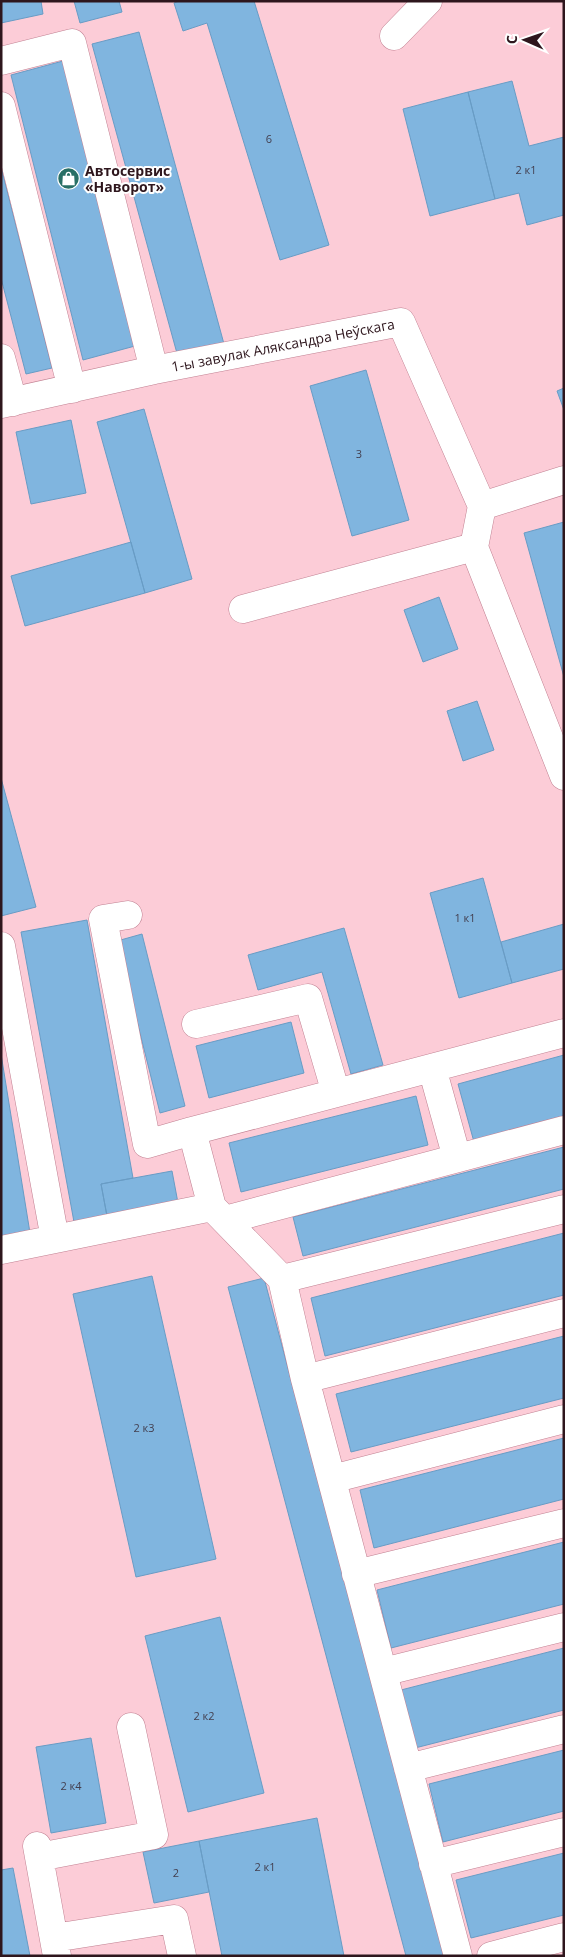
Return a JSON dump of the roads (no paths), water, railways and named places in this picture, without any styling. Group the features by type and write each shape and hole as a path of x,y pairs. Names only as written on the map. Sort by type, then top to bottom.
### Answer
{"street":[{"path":"394,36 428,1"},
{"path":"1,61 72,43 154,370"},
{"path":"1,106 72,388"},
{"name":"1-ы завулак Аляксандра Неўскага","path":"7,403 154,370 401,322 482,506"},
{"path":"1,358 7,403"},
{"path":"564,480 482,506 474,547 564,776"},
{"path":"243,609 474,547"},
{"path":"128,915 103,919 147,1144 564,1033"},
{"path":"1,946 55,1239"},
{"path":"196,1024 308,998 336,1093"},
{"path":"432,1068 457,1158"},
{"path":"1,1250 55,1239 218,1214 457,1158 564,1130"},
{"path":"192,1131 218,1214 282,1279 305,1379 458,1956"},
{"path":"282,1279 564,1209"},
{"path":"305,1379 564,1313"},
{"path":"332,1479 564,1419"},
{"path":"356,1574 564,1523"},
{"path":"383,1672 564,1627"},
{"path":"131,1727 154,1835 38,1852 56,1947 174,1919 182,1956"},
{"path":"408,1768 564,1730"},
{"path":"433,1864 564,1832"},
{"path":"491,1956 564,1937"}],"place":[{"name":"Автосервис «Наворот»","path":"69,178"}]}
